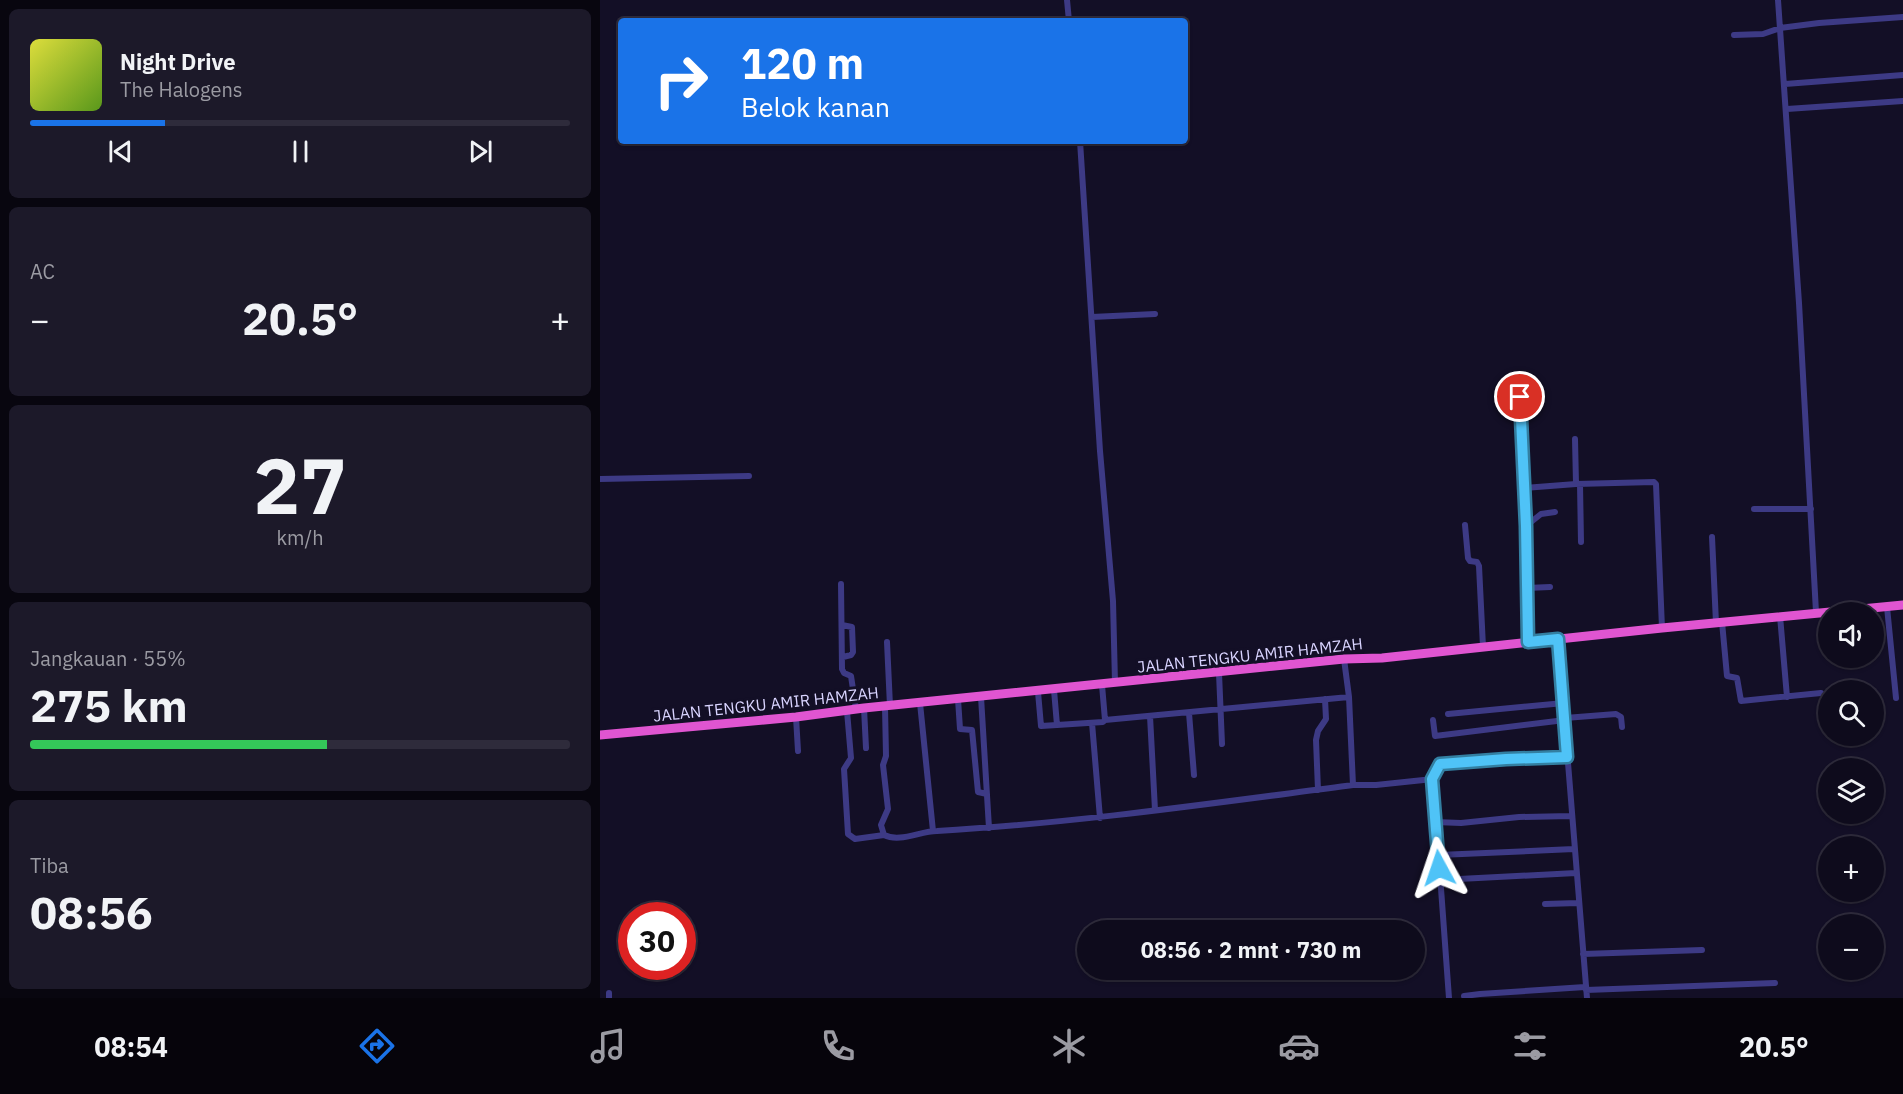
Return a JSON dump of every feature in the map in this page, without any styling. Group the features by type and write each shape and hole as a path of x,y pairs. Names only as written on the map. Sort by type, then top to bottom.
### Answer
{"highway":[{"name":"JALAN TENGKU AMIR HAMZAH","path":"600,735 1903,605"}],"street":[{"path":"1067,0 1069,18"},
{"path":"1778,0 1787,109 1816,612"},
{"path":"1734,35 1763,34 1780,28 1819,23 1903,17"},
{"path":"1785,84 1903,75"},
{"path":"1787,109 1903,101"},
{"path":"1080,144 1100,451 1113,601 1115,684"},
{"path":"1092,317 1155,314"},
{"path":"1520,397 1528,642"},
{"path":"1575,439 1581,542"},
{"path":"600,479 749,476"},
{"path":"1524,488 1578,484 1654,482 1656,484 1662,628"},
{"path":"1754,509 1811,509"},
{"path":"1526,526 1546,512 1555,512"},
{"path":"1465,525 1468,558 1470,561 1477,562 1479,566 1483,647"},
{"path":"1712,537 1719,622 1727,676 1737,678 1741,701 1818,693"},
{"path":"841,584 842,669 850,676 855,709 866,748"},
{"path":"1527,588 1550,587"},
{"path":"1887,607 1896,698"},
{"path":"1780,616 1787,697"},
{"path":"1558,639 1575,873 1587,998"},
{"path":"884,836 881,825 888,809 883,765 886,756 888,706 887,642"},
{"path":"1344,659 1349,697 1353,785"},
{"path":"1219,673 1222,744"},
{"path":"1102,685 1105,720"},
{"path":"1054,690 1057,725"},
{"path":"1038,692 1041,726 1104,722 1105,720 1349,697"},
{"path":"981,697 989,828"},
{"path":"958,699 960,729 972,730 978,792 987,794"},
{"path":"1318,790 1316,740 1318,731 1326,719 1325,699"},
{"path":"920,703 933,831"},
{"path":"1448,714 1564,703"},
{"path":"855,709 851,758 844,769 848,834 855,839 884,836 892,839 933,831 1100,818 1353,785 1432,779"},
{"path":"1189,713 1194,775"},
{"path":"1433,720 1435,736 1616,714 1621,717 1622,727"},
{"path":"1150,716 1155,810"},
{"path":"796,717 798,751"},
{"path":"1092,723 1100,818"},
{"path":"1449,998 1432,779 1440,764 1567,757"},
{"path":"1435,822 1461,823 1519,817 1571,816"},
{"path":"1439,855 1574,849"},
{"path":"1440,880 1575,873"},
{"path":"1545,904 1578,903"},
{"path":"1583,954 1702,950"},
{"path":"1464,996 1586,989 1775,983"}],"route":[{"path":"1439,868 1432,779 1440,764 1567,757 1558,639 1528,642 1520,397"}]}
